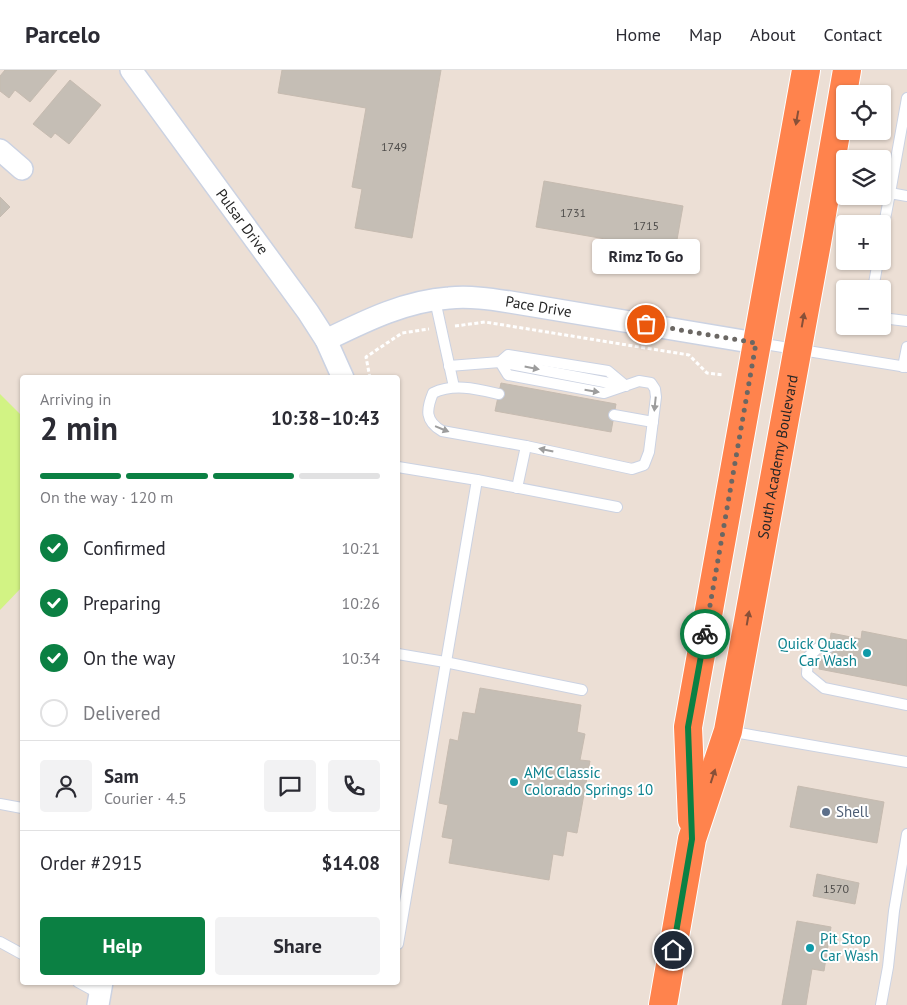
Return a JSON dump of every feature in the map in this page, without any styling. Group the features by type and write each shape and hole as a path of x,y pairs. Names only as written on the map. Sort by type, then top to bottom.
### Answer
{"highway":[{"name":"South Academy Boulevard","path":"692,839 688,727 806,70"},
{"name":"South Academy Boulevard","path":"663,1005 692,839 728,731 847,70"}],"street":[{"name":"Pulsar Drive","path":"131,70 308,312 326,340 342,375"},
{"path":"0,150 22,170"},
{"name":"Pace Drive","path":"326,340 390,311 434,300 475,298 510,302 756,343"}],"lane":[{"path":"891,187 907,98"},
{"path":"891,193 907,196"},
{"path":"434,300 454,387"},
{"path":"891,319 907,321"},
{"path":"756,343 905,367 907,347"},
{"path":"449,366 500,362 508,355 608,371 626,386"},
{"path":"499,394 472,388 454,387 441,389 433,393 428,405 429,418 434,426 450,433 526,446 632,469 644,465 649,452 656,397 655,388 651,383 639,382 604,393 508,376 500,362"},
{"path":"614,415 653,422"},
{"path":"518,488 526,446"},
{"path":"400,467 617,507"},
{"path":"400,939 477,480"},
{"path":"829,647 818,648 808,657 807,674 824,688 907,705"},
{"path":"400,654 582,690"},
{"path":"728,731 907,762"},
{"path":"0,804 20,808"},
{"path":"881,1005 888,967 894,911 905,860 907,834"},
{"path":"0,942 20,953"},
{"path":"84,985 100,994"}],"path":[{"path":"369,375 366,357 402,333 485,322 689,355 707,373 723,375"}],"green space":[{"path":"0,394 20,414 20,589 0,610"}],"building":[{"path":"5,70 57,70 30,102 15,90 9,98 0,91 0,76"},
{"path":"282,70 441,70 412,238 355,228 362,189 352,187 366,108 278,93"},
{"path":"70,80 101,105 69,144 55,133 51,138 33,124"},
{"path":"544,181 683,206 675,251 536,227"},
{"path":"0,197 10,207 0,217"},
{"path":"501,383 616,404 611,432 495,411"},
{"name":"Quick Quack Car Wash","path":"862,631 907,640 907,686 819,669 821,659 827,660 831,633 861,639"},
{"name":"AMC Classic Colorado Springs 10","path":"480,688 581,705 577,732 585,734 580,760 590,761 577,833 567,831 563,856 553,854 549,880 449,863 453,839 442,837 448,805 439,803 450,739 458,741 463,712 475,714"},
{"path":"798,786 884,802 877,843 790,827"},
{"path":"817,874 859,883 855,904 813,896"},
{"name":"Pit Stop Car Wash","path":"797,921 831,927 824,971 812,969 806,1005 782,1005"}],"way so far":[{"path":"646,324 756,343 705,634"}],"place":[{"name":"Rimz To Go","path":"646,324"},
{"name":"Quick Quack Car Wash","path":"867,653"},
{"name":"AMC Classic Colorado Springs 10","path":"514,782"},
{"name":"Shell","path":"826,812"},
{"name":"Pit Stop Car Wash","path":"810,948"}],"route":[{"path":"673,950 692,839 688,727 705,634"}]}
